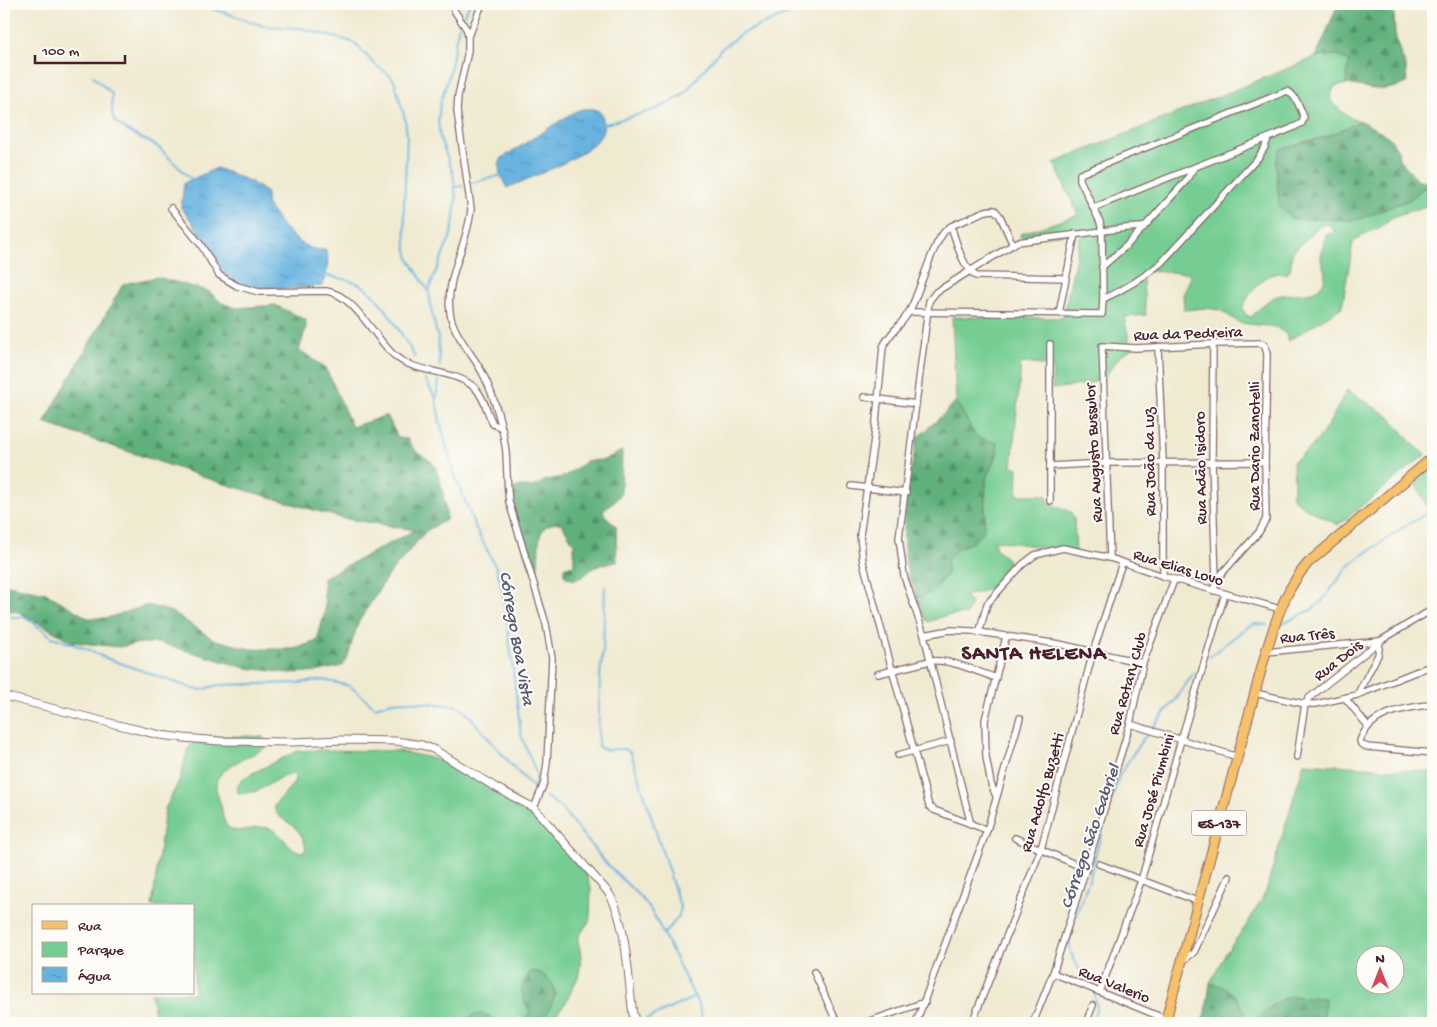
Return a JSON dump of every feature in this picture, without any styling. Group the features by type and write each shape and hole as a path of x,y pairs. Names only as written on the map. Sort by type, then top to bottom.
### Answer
{"main road":[{"name":"ES-137","path":"1166,1021 1266,652 1278,616 1293,582 1308,563 1433,457"}],"street":[{"path":"450,4 468,35 468,51 458,96 458,111 472,209 470,224 452,276 449,300 450,315 454,327 484,376 502,428 506,454 506,481 509,502 546,624 552,658 547,762 544,783 534,808"},
{"path":"468,35 472,30 482,4"},
{"path":"909,312 1102,314 1102,231 1100,222 1093,208 1079,176 1084,171 1289,91 1304,117 1302,123 1268,138 1093,208"},
{"path":"1103,298 1149,274 1161,263 1258,158 1268,138"},
{"path":"1102,267 1144,227 1185,182 1193,168"},
{"path":"171,208 201,245 212,266 227,281 249,291 326,291 336,294 347,302 395,356 410,364 456,377 476,388 481,395 493,424 502,428"},
{"path":"987,830 934,810 929,806 860,550 860,536 879,398 883,347 909,312 937,243 942,234 951,226 982,212 995,210 1000,216 1013,245"},
{"path":"951,226 966,265 970,272 980,277 1066,278"},
{"path":"971,825 924,635 904,576 899,532 906,493 927,312 930,301 936,292 1013,245 1023,241 1144,227"},
{"path":"1059,313 1075,234"},
{"path":"916,298 930,301"},
{"name":"Rua da Pedreira","path":"1102,346 1136,348 1262,343 1267,354"},
{"path":"1050,344 1050,500"},
{"name":"Rua Adão Isidoro","path":"1212,344 1212,462 1216,580 1214,591"},
{"name":"Rua Augusto Bussulor","path":"1102,346 1110,558"},
{"name":"Rua João da Luz","path":"1158,347 1163,576"},
{"name":"Rua Dario Zanotelli","path":"1216,580 1251,542 1266,518 1267,354"},
{"path":"864,397 916,404"},
{"path":"1050,466 1106,463 1265,462"},
{"path":"852,486 906,493"},
{"name":"Rua Elias Lovo","path":"979,633 987,604 1028,559 1052,551 1070,548 1110,558 1174,580 1224,594 1278,616"},
{"name":"Rua Adolfo Buzetti","path":"972,1023 1041,849 1093,652 1122,563"},
{"name":"Rua Rotary Club","path":"1033,1023 1052,973 1086,869 1130,724 1143,663 1174,580"},
{"name":"Rua José Piumbini","path":"1096,990 1141,881 1180,740 1224,594"},
{"name":"Rua Dois","path":"1305,704 1314,694 1380,641 1433,609"},
{"path":"924,635 950,630 979,633 1059,644 1143,663"},
{"path":"996,797 991,784 986,757 985,731 988,706 1006,637"},
{"path":"1357,695 1378,654 1380,641"},
{"name":"Rua Três","path":"1266,652 1380,641"},
{"path":"878,674 930,660 947,662 996,678"},
{"path":"1255,693 1305,704 1316,704 1357,695 1433,665"},
{"path":"4,696 160,735 219,740 410,742 435,750 495,787 534,808 608,892 615,902 622,930 633,1014 636,1023"},
{"path":"1345,698 1368,726"},
{"path":"1297,757 1305,704"},
{"path":"1433,704 1397,710 1385,715 1368,726 1360,741 1361,744 1367,746 1433,753"},
{"path":"916,1023 987,830 1020,718"},
{"path":"1130,724 1238,757"},
{"path":"898,755 951,741"},
{"path":"1014,838 1086,869"},
{"path":"1099,864 1197,902"},
{"path":"1183,961 1194,952 1229,877"},
{"path":"814,972 837,1023"},
{"name":"Rua Valerio","path":"1052,973 1166,1021"},
{"path":"864,1023 925,1002"},
{"path":"1086,1023 1093,1005"}],"green space":[{"path":"1338,4 1390,4 1394,16 1395,34 1406,66 1407,83 1383,89 1346,84 1349,62 1337,55 1316,57"},
{"path":"1337,55 1349,62 1346,84 1334,87 1330,99 1343,113 1361,121 1325,137 1303,142 1383,209 1409,200 1433,181 1433,204 1391,218 1381,227 1362,235 1353,243 1342,307 1288,341 1286,334 1276,327 1240,323 1220,310 1205,308 1184,310 1183,295 1190,279 1190,273 1142,271 1146,315 1124,317 1131,349 1121,355 1103,379 1087,384 1052,389 1053,366 1021,363 1012,466 1018,468 1017,495 1046,495 1049,503 1071,512 1074,519 1076,552 994,540 996,549 1008,560 997,580 982,592 965,595 971,603 967,614 944,616 928,622 917,598 933,592 943,568 951,556 973,542 985,518 986,478 998,453 988,440 981,439 975,435 956,401 952,317 1063,318 1081,233 1021,238 1020,234 1078,215 1054,163 1316,57","holes":["1327,224 1334,231 1326,235 1322,249 1321,258 1325,275 1321,287 1309,292 1275,297 1265,303 1251,317 1246,315 1242,308 1249,295 1260,283 1273,274 1288,273 1292,253 1318,227"]},
{"path":"1361,121 1389,137 1398,150 1399,159 1419,180 1430,182 1409,200 1357,220 1292,219 1279,205 1276,162 1280,149 1325,137"},
{"path":"157,277 208,291 222,303 236,308 275,305 306,320 306,327 299,351 325,368 352,427 387,415 398,438 408,439 415,450 433,463 435,467 444,500 446,520 426,531 387,577 358,623 348,656 342,666 315,672 289,673 246,668 160,643 141,643 119,647 72,642 19,612 4,610 4,584 46,593 88,618 107,618 148,605 172,612 213,639 250,649 293,649 317,641 325,611 323,578 415,530 341,518 221,483 44,423 123,284"},
{"path":"1347,390 1391,418 1410,441 1425,455 1338,525 1308,509 1291,496 1294,487 1293,461 1311,447 1325,430"},
{"path":"956,401 975,435 981,439 997,443 998,453 986,478 984,530 973,542 959,547 947,560 947,574 933,592 917,598 907,569 904,519 917,438"},
{"path":"622,451 621,493 603,511 616,526 617,562 596,567 578,579 569,578 564,575 566,567 574,565 574,544 561,523 545,527 540,539 537,570 530,568 509,498 511,491 516,487 531,487 546,480 563,477 585,461 604,460"},
{"path":"1433,460 1433,505 1427,506 1411,477"},
{"path":"208,737 263,737 267,741 266,747 228,767 218,779 216,788 223,816 228,827 233,830 242,831 260,827 268,828 301,852 306,850 300,833 295,827 280,817 274,806 294,783 295,777 292,774 284,776 255,791 238,793 237,790 238,784 245,777 297,751 397,751 441,761 509,793 565,846 584,869 591,888 590,920 579,936 578,941 581,955 579,975 565,1004 547,1023 539,1023 556,994 550,981 544,975 531,971 522,991 530,1012 523,1023 502,1023 483,1014 475,1015 457,1023 149,1023 154,1010 151,994 195,994 195,904 152,904 165,809 180,779 188,749 194,741"},
{"path":"1304,763 1433,772 1433,1023 1324,1023 1324,998 1303,997 1281,1000 1267,1010 1259,1019 1247,1019 1238,1000 1230,991 1210,983 1225,954 1246,926 1265,894"},
{"path":"531,971 545,976 551,981 555,993 554,1000 548,1012 539,1023 523,1023 530,1012 522,996 522,991 524,982"},
{"path":"1210,983 1230,991 1238,1000 1247,1019 1259,1019 1273,1004 1291,996 1325,998 1324,1023 1201,1023 1206,1011"},
{"path":"483,1014 502,1023 457,1023 475,1015"}],"water":[{"path":"582,109 596,110 602,116 603,132 595,143 585,151 558,166 507,188 499,169 502,158 574,112"},
{"path":"217,168 251,182 267,193 266,203 284,227 299,242 307,247 325,249 328,263 322,286 280,289 252,287 239,283 227,276 218,266 197,229 181,208 184,183"}],"waterway":[{"path":"199,4 264,26 300,28 349,41 356,44 373,63 391,76 395,83 405,119 407,135 404,206 406,245 409,259 429,292"},
{"name":"Córrego Boa Vista","path":"463,16 470,4"},
{"path":"602,125 657,109 683,95 721,49 741,34 790,13 799,4"},
{"name":"Córrego Boa Vista","path":"440,367 438,338 429,292 450,238 456,199 453,173 440,138 438,120 440,104 450,72 459,26"},
{"path":"93,76 112,94 112,114 115,121 129,132 157,146 193,181"},
{"path":"471,183 502,175"},
{"name":"Córrego Boa Vista","path":"456,187 463,186"},
{"path":"325,275 355,282 376,297 391,317 415,357"},
{"path":"425,379 436,399"},
{"path":"4,617 26,617 52,637 194,689 201,690 219,685 299,683 324,680 350,686 375,707 405,701 457,706 465,711 514,768 534,788 537,775 521,735 506,612 500,581 496,567 476,529 453,470 436,399 439,380"},
{"name":"Córrego São Gabriel","path":"1278,626 1313,609 1323,600 1346,569 1356,560 1402,528 1433,510"},
{"path":"605,587 598,746 607,750 625,749 631,753 680,907 679,916 664,934"},
{"name":"Córrego São Gabriel","path":"1209,657 1246,628 1255,624 1267,625"},
{"name":"Córrego São Gabriel","path":"1091,986 1073,959 1069,943 1072,926 1089,880 1119,776 1140,743 1179,695 1194,672"},
{"name":"Córrego Boa Vista","path":"545,796 560,807 604,861 646,903 655,917 698,1004 704,1023"},
{"name":"Córrego São Gabriel","path":"1092,1023 1097,1006 1094,991"},
{"path":"645,1020 695,997"}],"district":[{"name":"SANTA HELENA","path":"1034,652"}]}
